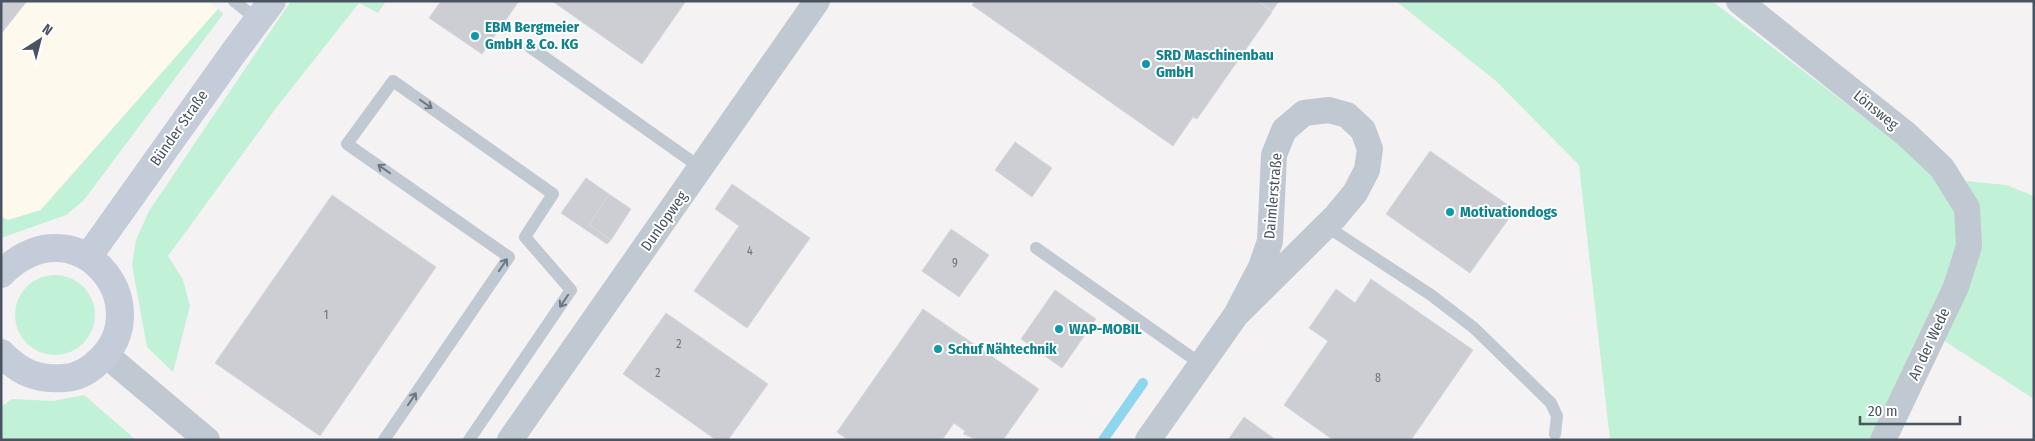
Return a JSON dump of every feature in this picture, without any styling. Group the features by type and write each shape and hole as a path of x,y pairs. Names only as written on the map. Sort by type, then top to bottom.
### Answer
{"street":[{"name":"Dunlopweg","path":"510,440 817,1"},
{"name":"Lönsweg","path":"1739,1 1906,134 1942,168 1968,208 1969,246"},
{"name":"Bünder Straße","path":"88,257 265,10"},
{"name":"Daimlerstraße","path":"1148,440 1236,315 1261,267 1270,241 1274,155 1284,130 1304,113 1329,110 1347,115 1363,130 1370,149 1367,170 1355,193 1326,226 1236,315"},
{"name":"An der Wede","path":"1883,440 1956,287 1969,246"},
{"path":"1,274 14,261 31,251 50,247 70,249 88,257 105,271 116,291 120,313 116,335 106,355 90,369 71,378 51,379 30,375 12,365 1,353"},
{"path":"106,355 207,440"}],"lane":[{"path":"234,1 265,10"},
{"path":"530,47 700,168"},
{"path":"384,440 509,257 347,144 393,81 553,194 524,237 571,290 469,440"},
{"path":"1326,226 1431,295 1474,328 1551,403 1557,416 1555,434"},
{"path":"1036,248 1201,364"}],"shaded area":[{"path":"1,1 208,1 218,9 40,210 8,220 1,217"}],"green space":[{"path":"291,1 386,1 378,13 359,3 276,108 168,256 183,280 190,306 173,372 147,347 132,265 136,240 149,211"},
{"path":"1396,1 1712,1 1896,142 1934,178 2006,185 2034,196 2034,399 1923,327 1869,440 1610,440 1579,165 1496,81"},
{"path":"218,9 223,14 84,200 66,215 1,238 1,217 8,220 41,210"},
{"path":"47,275 63,275 84,286 95,307 95,323 84,344 63,355 47,355 33,349 21,337 15,323 15,307 21,293 33,281"},
{"path":"84,395 136,440 1,440 1,407 12,399 53,401"}],"building":[{"path":"1,1 27,1 1,34"},
{"name":"EBM Bergmeier GmbH & Co. KG","path":"441,1 519,1 482,54 429,18"},
{"path":"552,1 686,1 642,64"},
{"name":"SRD Maschinenbau GmbH","path":"975,1 1258,1 1272,12 1197,119 1193,117 1173,146 972,5"},
{"path":"1258,1 1279,1 1272,11"},
{"path":"1015,142 1052,168 1032,197 995,170"},
{"name":"Motivationdogs","path":"1430,151 1515,210 1470,273 1386,214"},
{"path":"586,178 609,194 589,225 611,240 607,244 561,213"},
{"path":"732,184 810,238 747,328 694,291 739,226 715,209"},
{"path":"609,194 631,209 611,240 589,225"},
{"path":"332,195 436,267 320,436 215,363"},
{"path":"951,229 989,255 959,297 922,271"},
{"path":"1371,279 1473,350 1411,440 1333,440 1284,405 1328,341 1309,328 1336,289 1355,303"},
{"name":"WAP-MOBIL","path":"1055,290 1096,319 1062,368 1021,339"},
{"name":"Schuf Nähtechnik","path":"923,309 1039,389 1003,440 978,440 963,434 965,431 954,423 942,440 848,440 837,432"},
{"path":"666,313 768,384 728,440 716,440 623,374"},
{"path":"1244,417 1276,440 1228,440"}],"waterway":[{"path":"1103,440 1143,383"}],"place":[{"name":"EBM Bergmeier GmbH & Co. KG","path":"475,36"},
{"name":"SRD Maschinenbau GmbH","path":"1146,64"},
{"name":"Motivationdogs","path":"1450,212"},
{"name":"WAP-MOBIL","path":"1059,329"},
{"name":"Schuf Nähtechnik","path":"938,349"}]}
